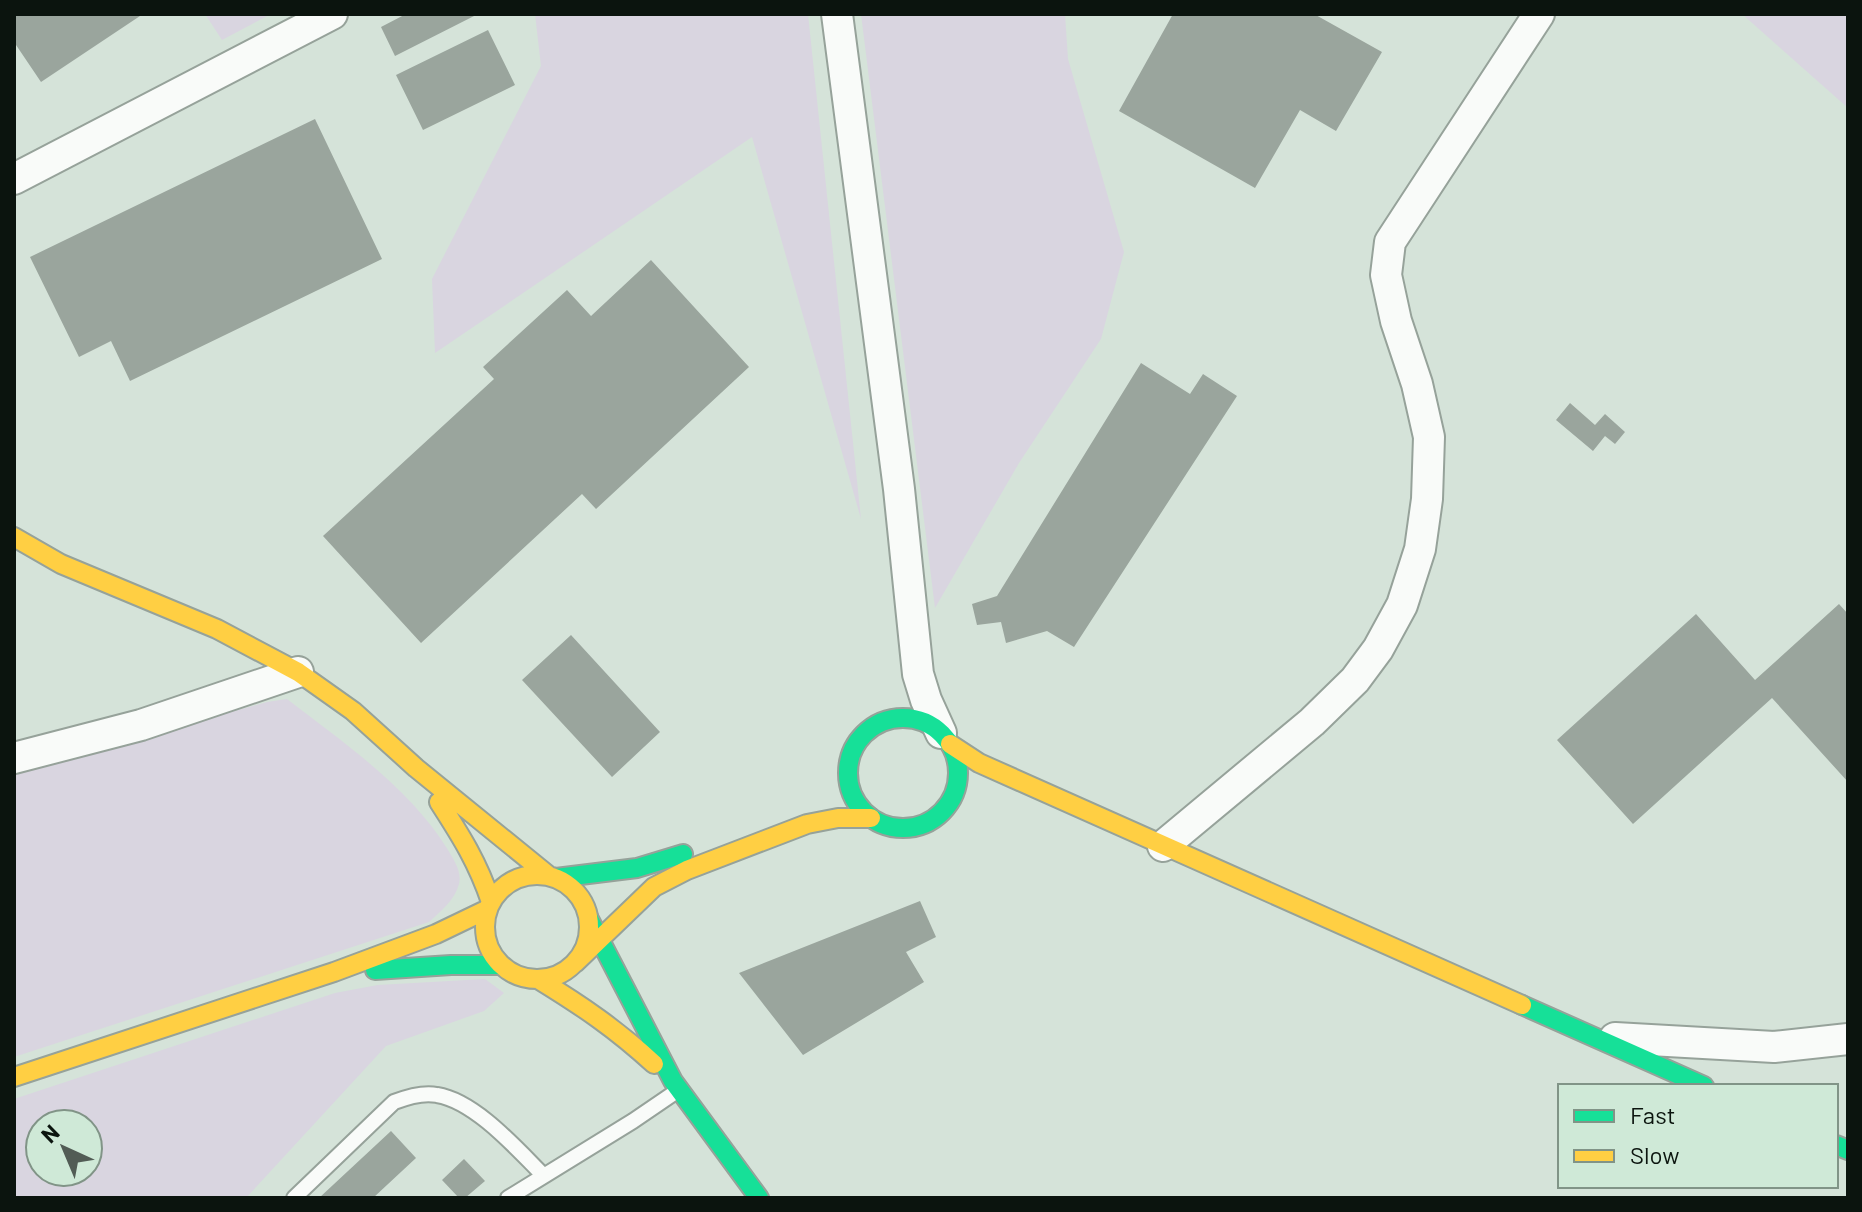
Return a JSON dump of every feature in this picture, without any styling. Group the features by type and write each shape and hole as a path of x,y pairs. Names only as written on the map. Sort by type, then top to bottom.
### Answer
{"street":[{"path":"14,179 332,14"},
{"path":"837,14 899,489 918,674 926,700 957,761 958,778 953,796 943,811"},
{"path":"1163,846 1312,722 1355,680 1378,649 1402,605 1420,549 1427,499 1429,437 1386,275 1390,242 1539,14"},
{"path":"14,537 61,564 217,629 298,672 353,711 416,768 552,877 568,885 578,894 676,1085 759,1198"},
{"path":"14,758 141,725 298,672"},
{"path":"971,802 943,811 914,827 891,827 871,818 858,805 848,779 852,751 862,735 878,723 897,718 925,722 979,763 1700,1084"},
{"path":"830,780 849,760"},
{"path":"416,768 457,829 481,872 490,906"},
{"path":"1023,802 1078,807"},
{"path":"777,816 748,830 637,868 552,877 529,876 516,880 504,887 490,906 485,929 492,954 501,965 518,976 538,979 558,975 575,963 654,887 687,870 807,824 838,818 871,818"},
{"path":"14,1077 334,972 436,934 490,906"},
{"path":"575,963 588,939 589,919"},
{"path":"334,972 501,965"},
{"path":"538,979 623,1036 676,1085"},
{"path":"1594,1037 1774,1047 1848,1039"}],"lane":[{"path":"508,1198 633,1121 676,1085"},
{"path":"294,1198 394,1102 411,1095 438,1095 464,1105 492,1125 543,1175"}],"shaded area":[{"path":"205,14 271,14 222,40"},
{"path":"535,14 808,14 861,519 752,137 435,353 432,279 541,66"},
{"path":"861,14 1065,14 1068,59 1124,252 1101,339 1019,463 935,608"},
{"path":"1742,14 1848,14 1848,108"},
{"path":"287,699 375,768 433,828 458,871 460,880 451,900 429,922 14,1057 14,773"},
{"path":"485,979 504,993 484,1011 386,1046 246,1198 14,1198 14,1099 335,993 378,985"}],"building":[{"path":"14,14 143,14 41,82 14,42"},
{"path":"406,14 478,14 395,56 381,27"},
{"path":"1173,14 1314,14 1382,52 1336,131 1300,110 1255,188 1119,111"},
{"path":"488,30 515,85 423,130 396,75"},
{"path":"315,119 382,259 130,381 111,341 79,357 30,257"},
{"path":"651,260 749,367 596,509 582,494 421,643 323,536 494,379 483,367 567,290 591,316"},
{"path":"1141,363 1190,394 1203,374 1237,396 1074,647 1047,631 1006,643 1001,622 977,625 972,604 997,596"},
{"path":"1570,403 1595,425 1605,414 1625,432 1615,444 1605,436 1593,451 1556,420"},
{"path":"1839,604 1848,614 1848,782 1772,698 1633,824 1557,740 1696,614 1755,680"},
{"path":"571,635 660,732 612,777 522,680"},
{"path":"920,901 936,937 906,952 924,982 803,1055 739,973"},
{"path":"391,1131 416,1158 373,1198 319,1198"},
{"path":"464,1159 485,1181 465,1198 459,1198 442,1180"}],"traffic: fast":[{"path":"903,718 924,722 942,734 954,752 958,773 954,794 942,812 924,824 903,828 882,824 864,812 852,794 848,773 852,752 864,734 882,722 903,718"},
{"path":"556,878 637,868 683,854"},
{"path":"589,919 673,1081 759,1198"},
{"path":"375,970 501,965"},
{"path":"1522,1005 1700,1084"},
{"path":"1838,1146 1848,1150"}],"traffic: slow":[{"path":"14,537 61,564 217,629 298,672 353,711 416,768 549,876"},
{"path":"950,744 979,763 1522,1005"},
{"path":"439,802 468,850 491,902"},
{"path":"575,963 654,887 687,870 807,824 838,818 871,818"},
{"path":"537,875 557,879 574,890 585,907 589,927 585,947 574,964 557,975 537,979 517,975 500,964 489,947 485,927 489,907 500,890 517,879 537,875"},
{"path":"14,1077 334,972 436,934 488,909"},
{"path":"538,979 598,1018 654,1064"}]}
